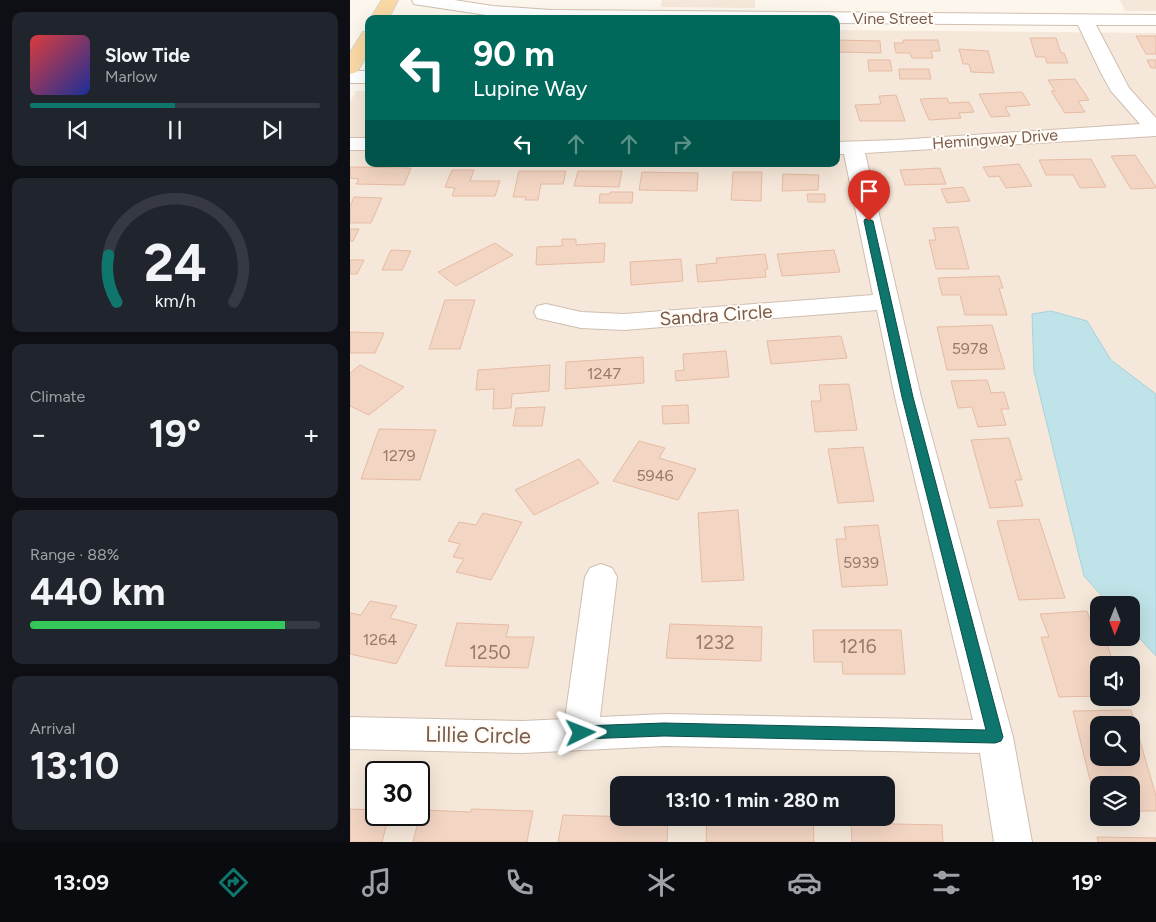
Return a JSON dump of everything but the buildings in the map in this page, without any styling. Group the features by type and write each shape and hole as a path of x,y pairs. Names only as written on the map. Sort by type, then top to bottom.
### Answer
{"main road":[{"path":"381,15 390,0"},
{"path":"350,68 365,43"}],"street":[{"path":"525,14 538,0"},
{"path":"578,15 586,0"},
{"path":"836,0 837,15"},
{"name":"Vine Street","path":"429,1 490,10 551,15"},
{"path":"1108,3 1115,20"},
{"name":"Vine Street","path":"596,15 733,8 787,8 822,15"},
{"path":"1084,8 1118,85 1155,129"},
{"name":"Vine Street","path":"840,18 920,10 1084,8 1115,20 1156,20"},
{"path":"350,77 365,77"},
{"name":"Hemingway Drive","path":"844,148 1155,129"},
{"path":"350,144 365,144"},
{"path":"844,148 886,302 908,397 995,737 1012,842"},
{"name":"Sandra Circle","path":"546,312 581,320 624,322 886,302"},
{"path":"581,733 601,578"},
{"name":"Lillie Circle","path":"350,733 523,736 664,730 995,737"}],"shaded area":[{"path":"662,0 755,0 755,8 661,7"},
{"path":"1120,0 1156,0 1156,11 1125,11"},
{"path":"840,30 1156,33 1156,842 350,842 350,102 356,91 365,91 365,167 840,167"}],"water":[{"path":"1051,311 1087,321 1111,360 1156,394 1156,656 1140,639 1140,596 1102,596 1084,576 1034,371 1032,314"}],"route":[{"path":"581,733 664,730 995,737 908,397 869,221"}]}
